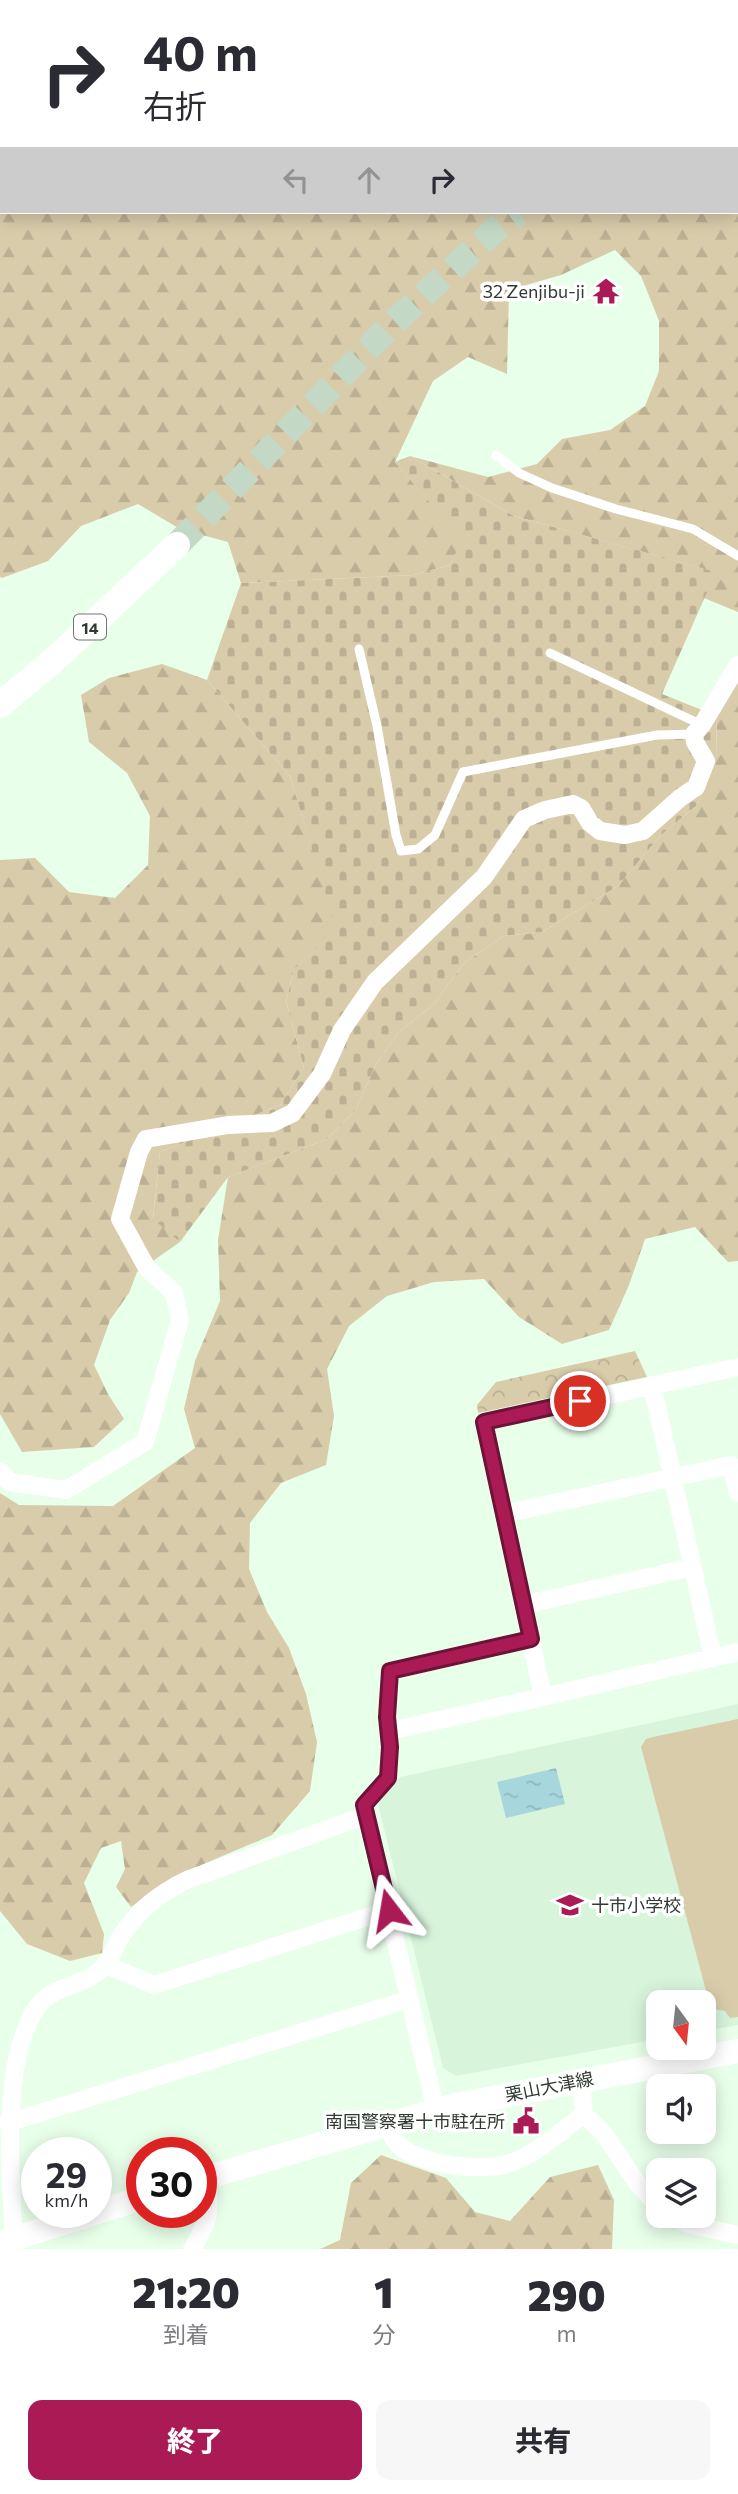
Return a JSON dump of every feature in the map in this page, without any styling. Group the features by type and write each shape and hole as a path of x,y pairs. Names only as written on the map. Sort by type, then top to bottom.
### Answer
{"main road":[{"name":"14","path":"0,705 55,659 177,545"},
{"name":"栗山大津線","path":"217,2175 436,2111 581,2080 738,2051"},
{"path":"7,2241 126,2203"}],"street":[{"path":"0,1471 9,1482 65,1490 145,1442 180,1320 174,1293 147,1268 120,1219 139,1152 146,1139 228,1125 272,1123 293,1113 322,1074 342,1030 375,982 484,877 524,819 545,810 573,804 582,808 590,823 600,831 625,835 643,831 680,797 696,788 706,761 695,742 698,729 738,665"},
{"path":"543,1697 484,1422 738,1367"},
{"path":"652,1385 713,1658"},
{"path":"503,1514 732,1465 738,1493"},
{"path":"523,1605 693,1567"},
{"path":"436,2111 364,1805 388,1778 390,1747 387,1717 390,1671 531,1639"},
{"path":"388,1731 738,1652"},
{"path":"7,2241 7,2123 13,2072 22,2034 38,2004 50,1994 83,1981 106,1965 130,1923 148,1903 173,1886 366,1816"},
{"path":"106,1965 154,1985 389,1910"},
{"path":"7,2123 410,1999"},
{"path":"581,2080 584,2114 604,2134 646,2195"},
{"path":"388,2126 395,2141 411,2153 448,2165 481,2167 507,2164 533,2152 584,2114"},
{"path":"192,2249 205,2228"},
{"path":"706,2228 738,2235"}],"lane":[{"path":"496,455 519,473 552,488 616,509 693,529 738,556"},
{"path":"359,649 401,851 418,849 435,835 463,772 698,729"},
{"path":"550,653 698,729"}],"shaded area":[{"name":"十市小学校","path":"738,1704 738,2025 716,2029 716,1990 646,1990 646,2041 456,2076 443,2068 379,1808 379,1799 400,1777"}],"green space":[{"path":"0,214 738,214 738,612 704,598 715,572 514,516 410,456 488,477 537,464 562,439 610,430 645,406 659,371 659,321 641,276 615,250 561,275 509,290 507,374 468,357 433,381 395,462 463,540 450,565 414,575 241,583 228,542 180,529 138,504 81,526 48,561 2,578"},
{"path":"410,456 514,516 716,572 662,694 717,716 716,761 697,805 660,836 618,886 542,932 503,936 463,964 434,1004 397,1034 376,1064 355,1111 327,1139 228,1177 180,1242 153,1219 160,1152 280,1105 304,1068 286,1001 294,970 336,929 290,776 207,680 241,583 414,575 450,565 462,540 395,462"},
{"path":"162,664 207,680 290,776 337,929 294,970 286,1001 304,1068 280,1105 160,1152 153,1218 180,1242 137,1272 129,1293 110,1320 94,1365 124,1419 94,1447 22,1452 0,1414 0,860 35,858 69,892 115,898 148,865 150,816 127,773 89,742 81,695 109,678"},
{"path":"738,680 738,1261 728,1262 695,1227 645,1239 609,1330 562,1344 519,1317 484,1279 434,1282 387,1296 349,1326 327,1369 334,1416 326,1465 281,1483 250,1523 249,1569 267,1612 289,1648 306,1694 317,1742 310,1791 272,1835 173,1877 131,1907 116,1887 125,1869 121,1841 101,1848 84,1883 104,1934 102,1953 70,1961 27,1944 0,1911 0,1493 19,1505 113,1506 195,1448 184,1409 195,1361 220,1301 218,1240 228,1177 327,1139 355,1111 376,1064 397,1034 434,1004 463,964 503,936 542,932 618,886 660,836 697,805 716,761 717,716"},
{"path":"635,1351 647,1377 478,1413 477,1405 496,1382"},
{"path":"738,1719 738,2017 730,2018 725,2011 716,2009 716,1990 706,1990 641,1747 646,1739"},
{"path":"381,2155 446,2178 475,2212 510,2221 550,2177 598,2165 614,2200 612,2249 320,2249 340,2240 351,2183"}],"water":[{"path":"556,1768 565,1804 506,1818 497,1782"}],"tunnel":[{"path":"177,545 391,325 498,227 516,214"}],"place":[{"name":"32 Zenjibu-ji","path":"606,291"},
{"name":"十市小学校","path":"570,1905"},
{"name":"南国警察署十市駐在所","path":"526,2121"}],"route":[{"path":"389,1910 364,1805 388,1778 390,1747 387,1717 390,1671 531,1639 484,1422 580,1401"}]}
